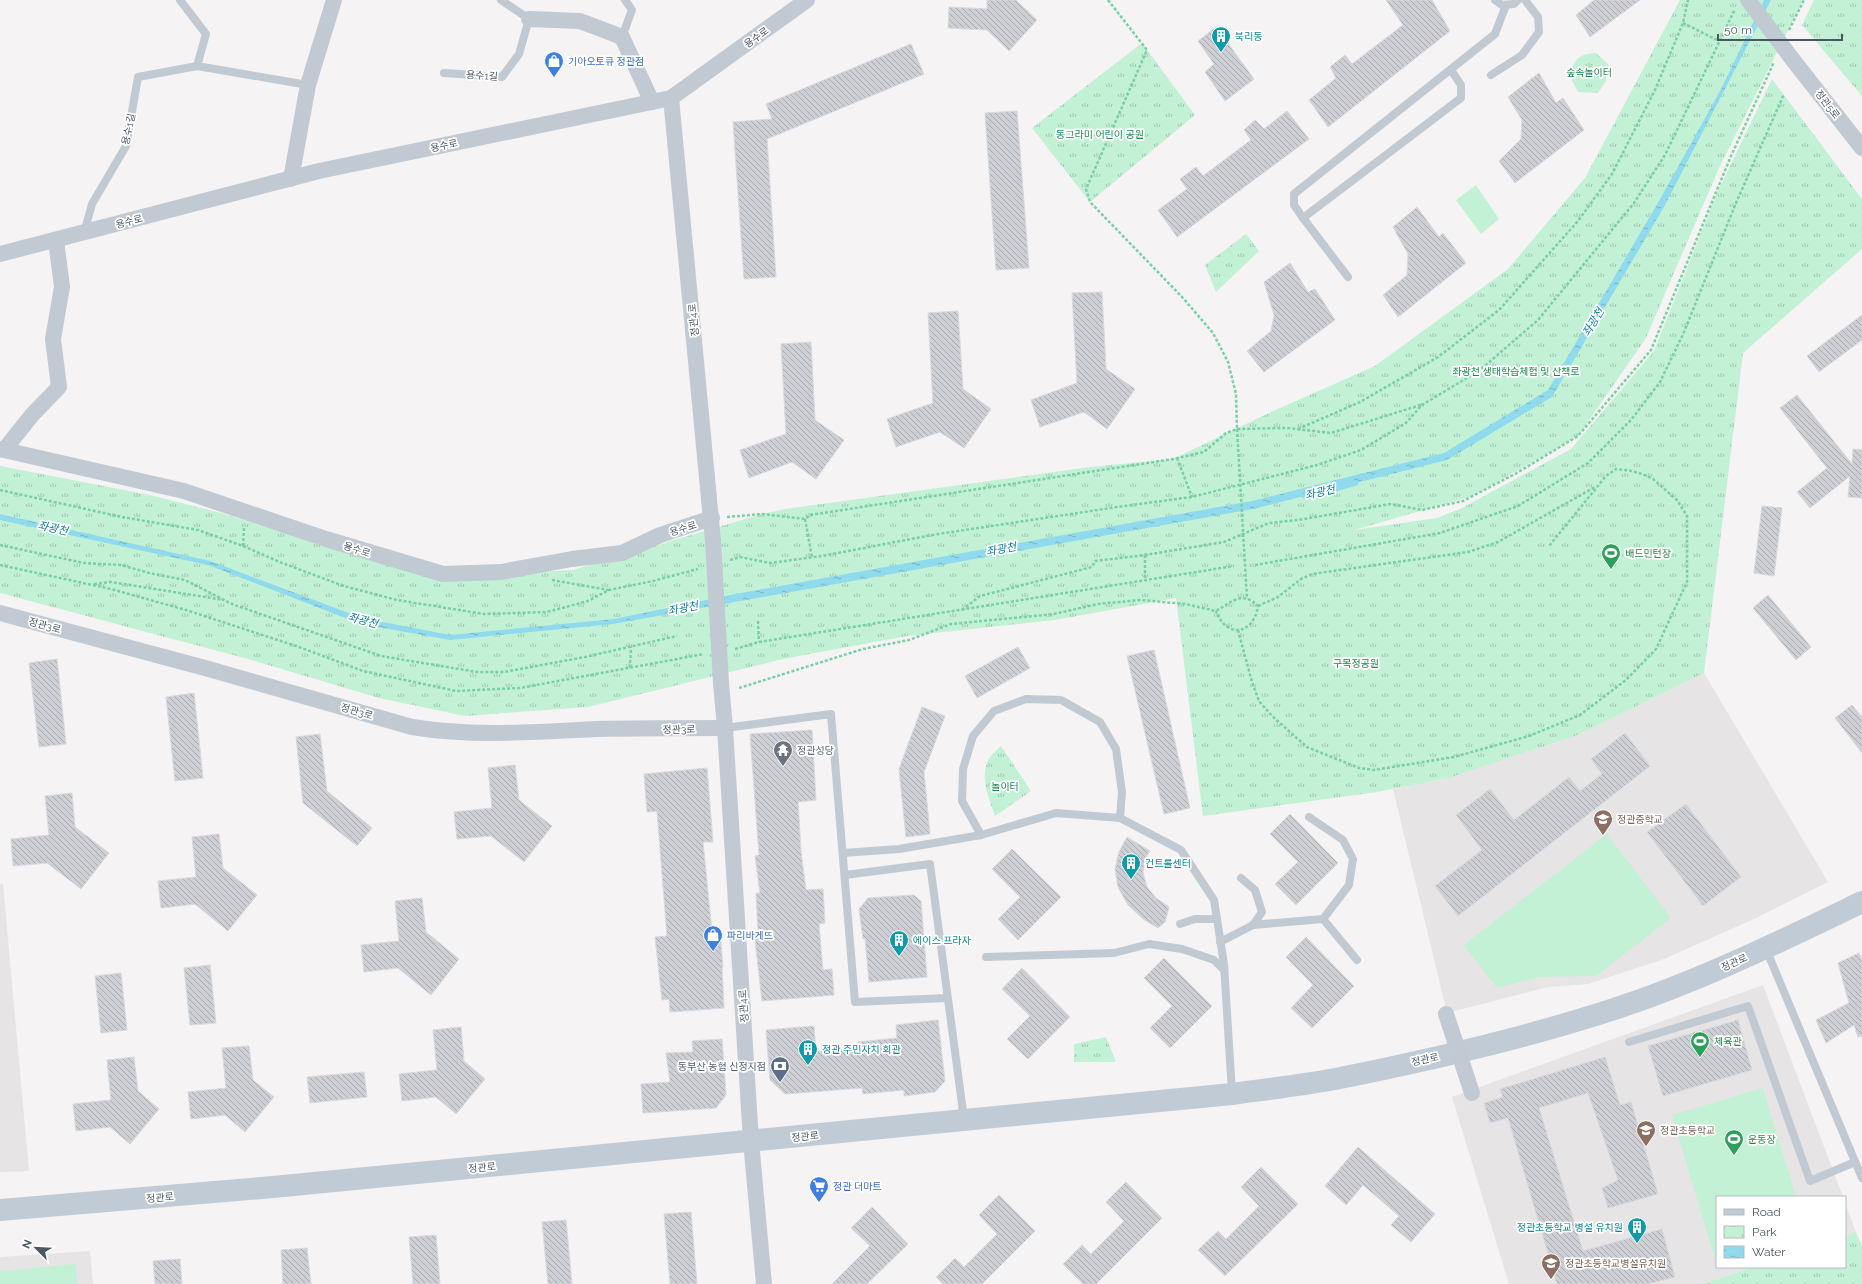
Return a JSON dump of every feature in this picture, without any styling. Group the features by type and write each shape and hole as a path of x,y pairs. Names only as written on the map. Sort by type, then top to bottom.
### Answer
{"street":[{"path":"291,178 308,85 334,0"},
{"name":"용수로","path":"0,254 319,171 670,98 807,0"},
{"name":"정관5로","path":"1742,3 1793,60 1862,148"},
{"path":"529,19 580,21 622,37 652,102"},
{"name":"정관4로","path":"670,98 714,541 721,683 751,1141 764,1284"},
{"name":"용수로","path":"56,240 62,286 53,339 59,387 2,449 184,491 326,539 443,574 501,572 572,559 622,553 660,535 712,518"},
{"name":"정관3로","path":"0,613 198,666 412,727 436,731 483,733 599,729 725,728"},
{"name":"정관로","path":"0,1210 273,1187 1232,1094 1339,1078 1470,1050 1608,1011 1686,983 1765,948 1862,902"},
{"path":"1446,1014 1472,1093"}],"lane":[{"path":"180,0 206,34 197,66"},
{"path":"501,0 529,19"},
{"path":"622,37 632,10 625,0"},
{"path":"1495,0 1502,5 1514,4 1518,0"},
{"path":"1491,75 1522,55 1539,32 1538,17 1525,0"},
{"path":"1348,277 1303,218 1294,204 1294,194 1495,34 1506,5"},
{"name":"용수1길","path":"444,73 502,77 519,54 529,19"},
{"name":"용수1길","path":"84,233 92,204 126,146 138,77 197,66 308,85"},
{"path":"1303,218 1462,98 1461,85 1451,70"},
{"path":"981,835 962,801 963,769 972,736 994,711 1026,699 1061,700 1100,722 1116,749 1122,792 1120,818"},
{"path":"725,728 831,714 855,1002 947,998"},
{"path":"843,853 899,849 981,835 1056,813 1120,818 1181,850 1214,900 1224,970 1232,1094"},
{"path":"1220,942 1253,925 1322,919 1349,885 1353,859 1343,840 1309,817"},
{"path":"845,875 930,864 964,1120"},
{"path":"1242,878 1255,890 1262,912 1253,925"},
{"path":"1180,924 1195,919 1217,919"},
{"path":"1322,919 1357,960"},
{"path":"986,957 1114,952 1150,944 1182,949 1214,960 1224,970"},
{"path":"1765,948 1862,1178"},
{"path":"1629,1042 1748,1006 1810,1181 1855,1162"}],"path":[{"path":"1108,0 1147,50 1086,189 1090,202 1183,298 1213,333 1228,362 1236,394 1247,599"},
{"path":"1297,429 1360,402 1438,357 1499,310 1578,220 1612,174 1655,90 1683,23 1688,0"},
{"path":"1787,36 1804,0"},
{"path":"712,518 762,514 805,519 810,515 1177,458 1204,452 1226,433 1237,429 1297,429 1331,433 1422,405 1480,370 1538,320 1634,203 1665,155 1719,41 1742,3"},
{"path":"1683,23 1719,41"},
{"path":"962,610 980,596 1092,567 1095,561 1145,555 1224,542 1269,523 1298,520 1391,504 1422,510 1463,501 1515,474 1578,436 1651,350 1731,156 1777,57"},
{"path":"1255,565 1440,533 1518,506 1588,463 1631,420 1660,382 1684,332 1736,203 1784,94"},
{"path":"726,561 740,558 770,563 812,557 932,535 1192,497 1317,465 1361,450 1406,423 1422,405"},
{"path":"1177,458 1192,497"},
{"path":"1238,630 1252,682 1259,701 1272,716 1307,747 1359,768 1374,770 1454,757 1530,736 1580,715 1626,680 1656,650 1687,582 1687,516 1678,500 1653,479 1632,471 1616,469 1606,476 1597,485 1549,546"},
{"path":"1258,606 1278,597 1301,579 1312,574 1468,552 1498,542 1597,485"},
{"path":"0,490 122,517 198,530 344,586 397,600 484,614 547,612 588,601 609,590 653,581 704,567"},
{"path":"805,519 812,557"},
{"path":"0,545 84,563 120,565 149,573 185,580 226,600 381,656 477,672 504,672 631,647 677,636"},
{"path":"1145,555 1145,581"},
{"path":"0,565 92,584 193,612 298,647 363,671 456,691 520,688 708,654"},
{"path":"731,650 759,642 1234,566"},
{"path":"92,584 111,582 226,600"},
{"path":"739,688 863,648 909,640 951,624 1054,614 1098,604 1141,600 1185,604 1216,611 1240,598 1252,600 1258,606"},
{"path":"1216,611 1220,622 1228,628 1238,630 1246,628 1256,616 1258,606"},
{"path":"758,621 759,642"},
{"path":"630,668 631,647"}],"shaded area":[{"name":"정관중학교","path":"1704,673 1828,882 1756,918 1664,959 1588,984 1548,987 1447,1013 1393,789 1449,778 1578,735"},
{"path":"0,884 3,884 29,1171 0,1172"},
{"name":"정관초등학교","path":"1763,985 1843,1196 1716,1196 1716,1268 1750,1268 1703,1284 1509,1284 1452,1097"},
{"path":"1846,1206 1856,1232 1846,1236"},
{"path":"90,1251 93,1284 0,1284 0,1257"}],"green space":[{"name":"좌광천 생태학습체험 및 산책로","path":"1680,0 1803,0 1719,168 1646,338 1578,436 1472,496 1354,530 1437,518 1462,508 1571,449 1654,351 1717,193 1772,79 1862,199 1862,249 1743,353 1704,673 1578,735 1449,778 1377,792 1203,816 1176,598 1055,620 907,636 783,659 588,707 465,716 379,698 248,659 0,593 0,466 150,495 221,513 432,577 573,570 762,514 785,509 1090,467 1173,459 1271,412 1375,366 1508,269 1585,178"},
{"path":"1814,0 1862,0 1862,96 1802,25"},
{"name":"동그라미 어린이 공원","path":"1142,43 1195,115 1090,202 1032,128"},
{"name":"숲속놀이터","path":"1596,53 1609,65 1606,81 1598,93 1578,92 1569,75 1573,65 1581,56"},
{"path":"1476,185 1499,219 1481,234 1456,200"},
{"path":"1246,234 1259,251 1216,292 1205,265"},
{"name":"놀이터","path":"1001,746 1031,791 995,816 986,788 985,774 988,760"},
{"path":"1607,834 1671,918 1596,976 1539,977 1497,988 1464,945"},
{"path":"1106,1037 1116,1062 1074,1062 1074,1044"},
{"name":"운동장","path":"1763,1088 1796,1196 1716,1196 1716,1262 1672,1115"},
{"path":"1856,1232 1862,1246 1862,1284 1703,1284 1750,1268 1846,1268 1846,1236"},
{"path":"76,1264 77,1284 0,1284 0,1271"}],"water":[{"path":"1764,0 1771,0 1664,207 1552,397 1447,460 1253,509 613,624 450,640 361,624 208,565 0,520 0,514 210,561 362,618 450,635 614,619 735,594 1252,501 1444,453 1548,390 1659,201 1720,91"}],"building":[{"path":"987,0 1016,0 1037,20 1009,51 987,30 948,28 949,7 987,9"},
{"path":"1386,0 1432,0 1450,31 1328,127 1309,100 1336,78 1330,67 1345,55 1352,64 1403,25"},
{"path":"1594,0 1640,0 1590,37 1576,15"},
{"name":"북리동","path":"1216,27 1254,79 1225,101 1205,72 1214,64 1198,41"},
{"path":"911,44 924,74 767,139 776,277 744,279 733,122 772,119 766,104"},
{"path":"1539,73 1556,103 1563,98 1584,130 1515,183 1499,161 1521,139 1522,120 1508,97"},
{"path":"1017,111 1029,268 996,270 985,113"},
{"path":"1287,111 1309,139 1177,237 1158,210 1187,189 1180,179 1196,167 1203,176 1251,140 1244,130 1255,120 1264,129"},
{"path":"1417,207 1439,237 1443,233 1466,263 1398,317 1383,295 1407,275 1408,254 1393,227"},
{"path":"1290,263 1308,292 1315,289 1335,320 1264,372 1247,351 1271,331 1274,315 1264,282"},
{"path":"1102,292 1106,369 1135,389 1107,429 1084,412 1040,427 1031,400 1077,383 1072,293"},
{"path":"958,311 963,389 991,409 964,448 940,432 896,447 887,419 933,403 928,313"},
{"path":"1862,315 1862,340 1819,372 1807,356"},
{"path":"811,342 815,420 844,440 816,479 792,462 749,478 740,450 786,434 781,344"},
{"path":"1797,395 1852,464 1853,449 1862,450 1862,498 1848,497 1850,476 1810,508 1797,492 1827,468 1780,408"},
{"path":"1762,506 1782,508 1774,576 1754,573"},
{"path":"1768,595 1811,647 1796,660 1753,608"},
{"path":"1018,647 1030,668 977,698 965,676"},
{"path":"1154,650 1190,808 1164,814 1127,656"},
{"path":"57,659 66,744 39,747 29,663"},
{"path":"194,693 203,778 175,781 166,697"},
{"path":"1852,705 1862,717 1862,753 1835,718"},
{"path":"922,707 945,716 924,772 930,834 906,837 899,769"},
{"path":"812,730 816,800 798,802 801,851 806,890 823,889 825,923 819,924 823,970 832,969 834,995 762,1001 754,931 758,931 756,893 760,893 755,856 759,855 750,734"},
{"path":"1625,733 1650,766 1458,916 1435,886 1482,850 1456,815 1490,789 1514,820 1569,777 1580,791 1602,774 1591,759"},
{"path":"320,734 327,791 372,828 357,846 303,803 296,737"},
{"path":"515,765 519,800 552,826 524,862 491,836 457,839 454,812 492,808 488,768"},
{"path":"707,768 713,842 703,842 712,932 720,931 724,1008 670,1012 669,999 662,1000 655,937 667,936 657,811 647,812 644,774"},
{"path":"72,793 75,827 109,853 81,889 47,863 13,866 11,839 49,835 45,796"},
{"path":"1686,804 1741,877 1703,906 1647,832"},
{"path":"1290,814 1338,863 1296,905 1275,884 1298,862 1270,834"},
{"path":"219,834 223,868 257,895 228,931 195,904 161,908 158,881 196,877 192,837"},
{"name":"컨트롤센터","path":"1127,837 1150,851 1145,858 1143,873 1147,887 1156,898 1169,907 1165,922 1158,928 1143,919 1128,905 1118,887 1115,869 1119,852"},
{"path":"1012,849 1061,897 1018,940 998,919 1020,897 992,869"},
{"path":"914,895 921,901 927,977 869,982 865,938 863,939 859,909 868,898"},
{"path":"422,898 426,932 459,959 431,995 398,968 364,972 361,945 399,941 395,901"},
{"path":"1306,937 1354,986 1312,1028 1291,1008 1313,985 1286,957"},
{"path":"1859,953 1862,960 1862,1036 1858,1037 1854,1025 1826,1043 1816,1020 1849,1003 1838,963"},
{"path":"1164,958 1212,1006 1170,1048 1150,1028 1172,1006 1144,978"},
{"path":"210,965 216,1023 190,1025 184,968"},
{"path":"1022,968 1070,1017 1028,1059 1007,1039 1030,1016 1002,989"},
{"path":"121,973 127,1030 101,1033 95,976"},
{"path":"938,1020 945,1081 935,1092 904,1096 904,1090 863,1094 862,1088 785,1094 770,1080 766,1030 814,1026 816,1052 858,1048 858,1042 897,1038 896,1025"},
{"name":"체육관","path":"1738,1020 1752,1070 1663,1096 1648,1046"},
{"path":"461,1027 464,1061 485,1079 456,1114 436,1097 402,1101 399,1074 437,1070 433,1030"},
{"path":"722,1039 726,1095 716,1108 643,1113 641,1084 670,1082 666,1053 693,1052 692,1041"},
{"path":"249,1046 253,1080 274,1097 245,1132 225,1115 191,1119 188,1092 226,1088 222,1048"},
{"path":"134,1057 138,1091 159,1109 130,1144 110,1127 76,1131 73,1104 111,1100 107,1060"},
{"path":"1605,1057 1620,1105 1631,1102 1658,1194 1608,1208 1602,1188 1618,1180 1588,1093 1539,1108 1583,1251 1662,1229 1675,1277 1648,1284 1557,1284 1508,1118 1490,1123 1484,1103 1503,1097 1500,1089"},
{"path":"364,1072 367,1097 310,1103 307,1077"},
{"path":"1358,1147 1435,1214 1411,1242 1391,1225 1399,1216 1363,1185 1346,1205 1325,1186"},
{"path":"1261,1167 1298,1204 1225,1276 1198,1250 1218,1231 1226,1239 1259,1206 1241,1187"},
{"path":"1126,1182 1162,1218 1096,1284 1083,1284 1063,1264 1082,1245 1091,1254 1124,1221 1106,1202"},
{"path":"999,1195 1035,1231 982,1284 943,1284 936,1277 955,1258 964,1267 997,1234 979,1215"},
{"path":"872,1207 908,1244 867,1284 832,1284 870,1246 851,1228"},
{"path":"691,1212 697,1284 670,1284 664,1214"},
{"path":"566,1220 572,1284 548,1284 542,1222"},
{"path":"436,1235 440,1284 413,1284 409,1237"},
{"path":"307,1248 311,1284 283,1284 281,1250"},
{"path":"180,1259 182,1284 155,1284 153,1261"}],"waterway":[{"name":"좌광천","path":"1304,496 1325,492 1356,483"}],"place":[{"name":"북리동","path":"1221,53"},
{"name":"기아오토큐 정관점","path":"554,78"},
{"name":"배드민턴장","path":"1611,570"},
{"name":"정관성당","path":"783,767"},
{"name":"정관중학교","path":"1603,836"},
{"name":"컨트롤센터","path":"1131,880"},
{"name":"파리바게뜨","path":"713,952"},
{"name":"에이스 프라자","path":"899,957"},
{"name":"체육관","path":"1700,1058"},
{"name":"정관 주민자치 회관","path":"808,1066"},
{"name":"동부산 농협 신정지점","path":"780,1083"},
{"name":"정관초등학교","path":"1646,1147"},
{"name":"운동장","path":"1734,1156"},
{"name":"정관 더마트","path":"819,1203"},
{"name":"정관초등학교 병설 유치원","path":"1637,1244"},
{"name":"정관초등학교병설유치원","path":"1551,1280"}],"park label":[{"name":"구목정공원","path":"1356,663"}]}
